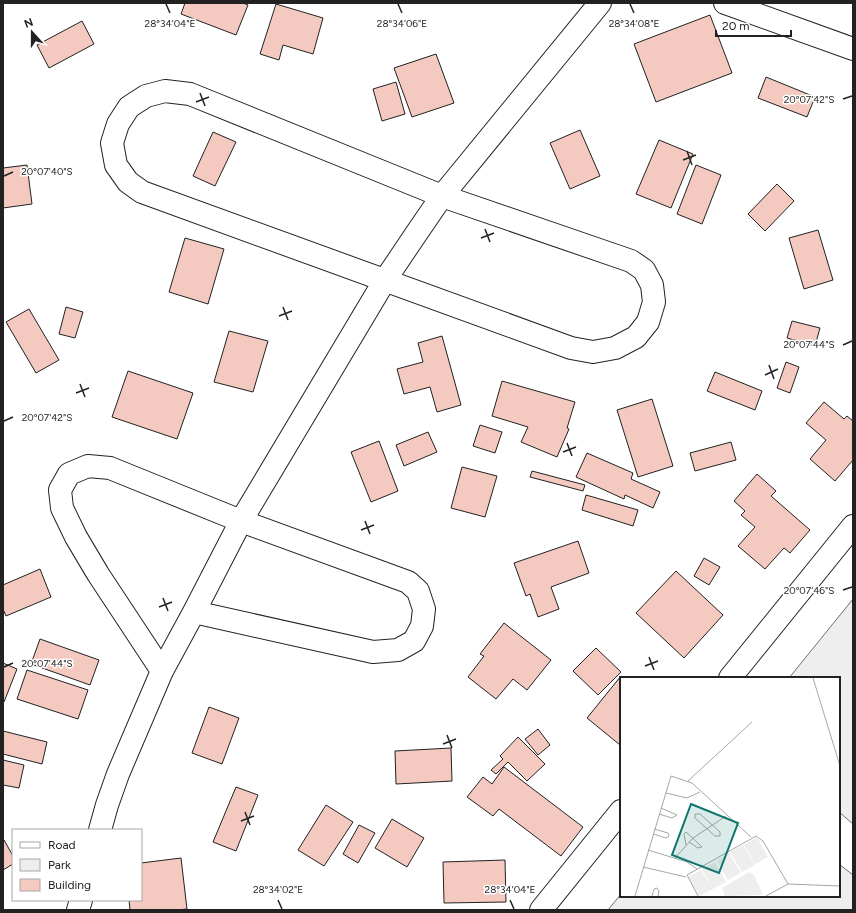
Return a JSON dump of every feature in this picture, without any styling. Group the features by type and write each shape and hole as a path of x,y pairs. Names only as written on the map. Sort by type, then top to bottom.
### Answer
{"street":[{"path":"100,829 118,774 162,671 241,521 386,280 442,196 600,3"},
{"path":"725,3 853,49"},
{"path":"165,91 190,94 442,196 631,261 644,270 652,285 654,302 648,322 636,337 615,348 593,352 571,348 386,280 142,192 128,182 116,165 112,144 118,124 129,107 146,96 165,91"},
{"path":"162,671 98,574 76,537 62,508 60,490 69,474 88,466 110,468 241,521 408,582 418,591 424,609 422,626 414,641 398,650 373,652 194,612"},
{"path":"731,677 853,526"},
{"path":"541,910 620,812"}],"green space":[{"path":"853,599 853,824 840,813 840,677 790,677"},
{"path":"840,865 853,875 853,910 608,910 620,895 620,897 840,897"}],"building":[{"path":"185,3 243,3 248,5 236,35 181,14"},
{"path":"276,4 323,18 313,54 283,45 279,60 260,54"},
{"path":"710,15 732,73 656,102 634,44"},
{"path":"82,21 94,44 49,68 37,45"},
{"path":"436,54 454,103 412,117 394,68"},
{"path":"766,77 815,97 807,117 758,98"},
{"path":"396,82 405,114 382,121 373,89"},
{"path":"580,130 600,176 570,189 550,143"},
{"path":"213,132 236,142 215,186 193,176"},
{"path":"659,140 693,154 671,208 636,194"},
{"path":"27,165 32,204 3,208 3,168"},
{"path":"696,165 721,175 702,224 677,214"},
{"path":"777,184 794,201 765,231 748,214"},
{"path":"818,230 833,280 804,289 789,238"},
{"path":"185,238 224,249 208,304 169,292"},
{"path":"66,307 83,312 75,338 59,334"},
{"path":"29,309 59,360 36,373 6,322"},
{"path":"792,321 820,328 815,346 787,338"},
{"path":"229,331 268,341 253,392 214,382"},
{"path":"442,336 461,405 437,412 430,387 404,394 397,369 423,362 418,343"},
{"path":"786,362 799,367 790,393 777,388"},
{"path":"128,371 193,393 177,439 112,417"},
{"path":"715,372 762,391 755,410 707,391"},
{"path":"502,381 575,402 567,428 569,429 557,457 521,442 528,427 492,416"},
{"path":"652,399 673,466 638,477 617,410"},
{"path":"824,402 844,419 847,416 853,421 853,460 835,481 810,459 826,440 806,423"},
{"path":"480,425 502,432 495,453 473,446"},
{"path":"428,432 437,452 404,466 396,445"},
{"path":"379,441 398,491 371,502 351,452"},
{"path":"731,442 736,460 695,471 690,453"},
{"path":"587,453 633,473 631,479 660,492 653,508 625,495 624,499 576,477"},
{"path":"462,467 497,476 485,517 451,508"},
{"path":"532,471 585,485 583,491 530,477"},
{"path":"757,474 776,491 771,496 810,530 790,553 784,548 765,569 738,546 755,527 741,515 745,511 734,501"},
{"path":"586,495 638,510 633,526 582,510"},
{"path":"578,541 589,573 551,587 559,609 538,617 530,594 526,596 514,563"},
{"path":"704,558 720,567 709,585 694,576"},
{"path":"40,569 51,597 6,616 3,609 3,585"},
{"path":"676,571 723,615 684,658 636,613"},
{"path":"504,623 551,660 527,690 513,679 496,699 468,677 484,656 480,654"},
{"path":"40,639 99,660 90,685 31,664"},
{"path":"596,648 621,672 598,695 573,671"},
{"path":"3,663 17,669 4,702 3,702"},
{"path":"27,670 88,690 78,719 17,699"},
{"path":"620,677 620,745 587,718"},
{"path":"209,707 239,718 222,764 192,753"},
{"path":"538,729 550,745 538,755 525,739"},
{"path":"3,731 47,742 42,764 3,754"},
{"path":"518,737 545,764 527,781 508,762 496,774 491,770 503,759 500,756"},
{"path":"451,748 452,781 396,784 395,751"},
{"path":"3,760 24,765 19,788 3,785"},
{"path":"504,767 583,827 561,856 499,809 493,816 467,797 483,777 492,784"},
{"path":"236,787 258,795 236,851 213,842"},
{"path":"326,805 353,822 324,866 298,850"},
{"path":"392,819 424,838 407,867 375,848"},
{"path":"359,825 375,833 358,863 343,854"},
{"path":"4,840 12,854 12,865 3,870"},
{"path":"181,858 187,909 130,910 129,901 142,901 142,863"},
{"path":"505,860 506,902 444,903 443,862"}]}
